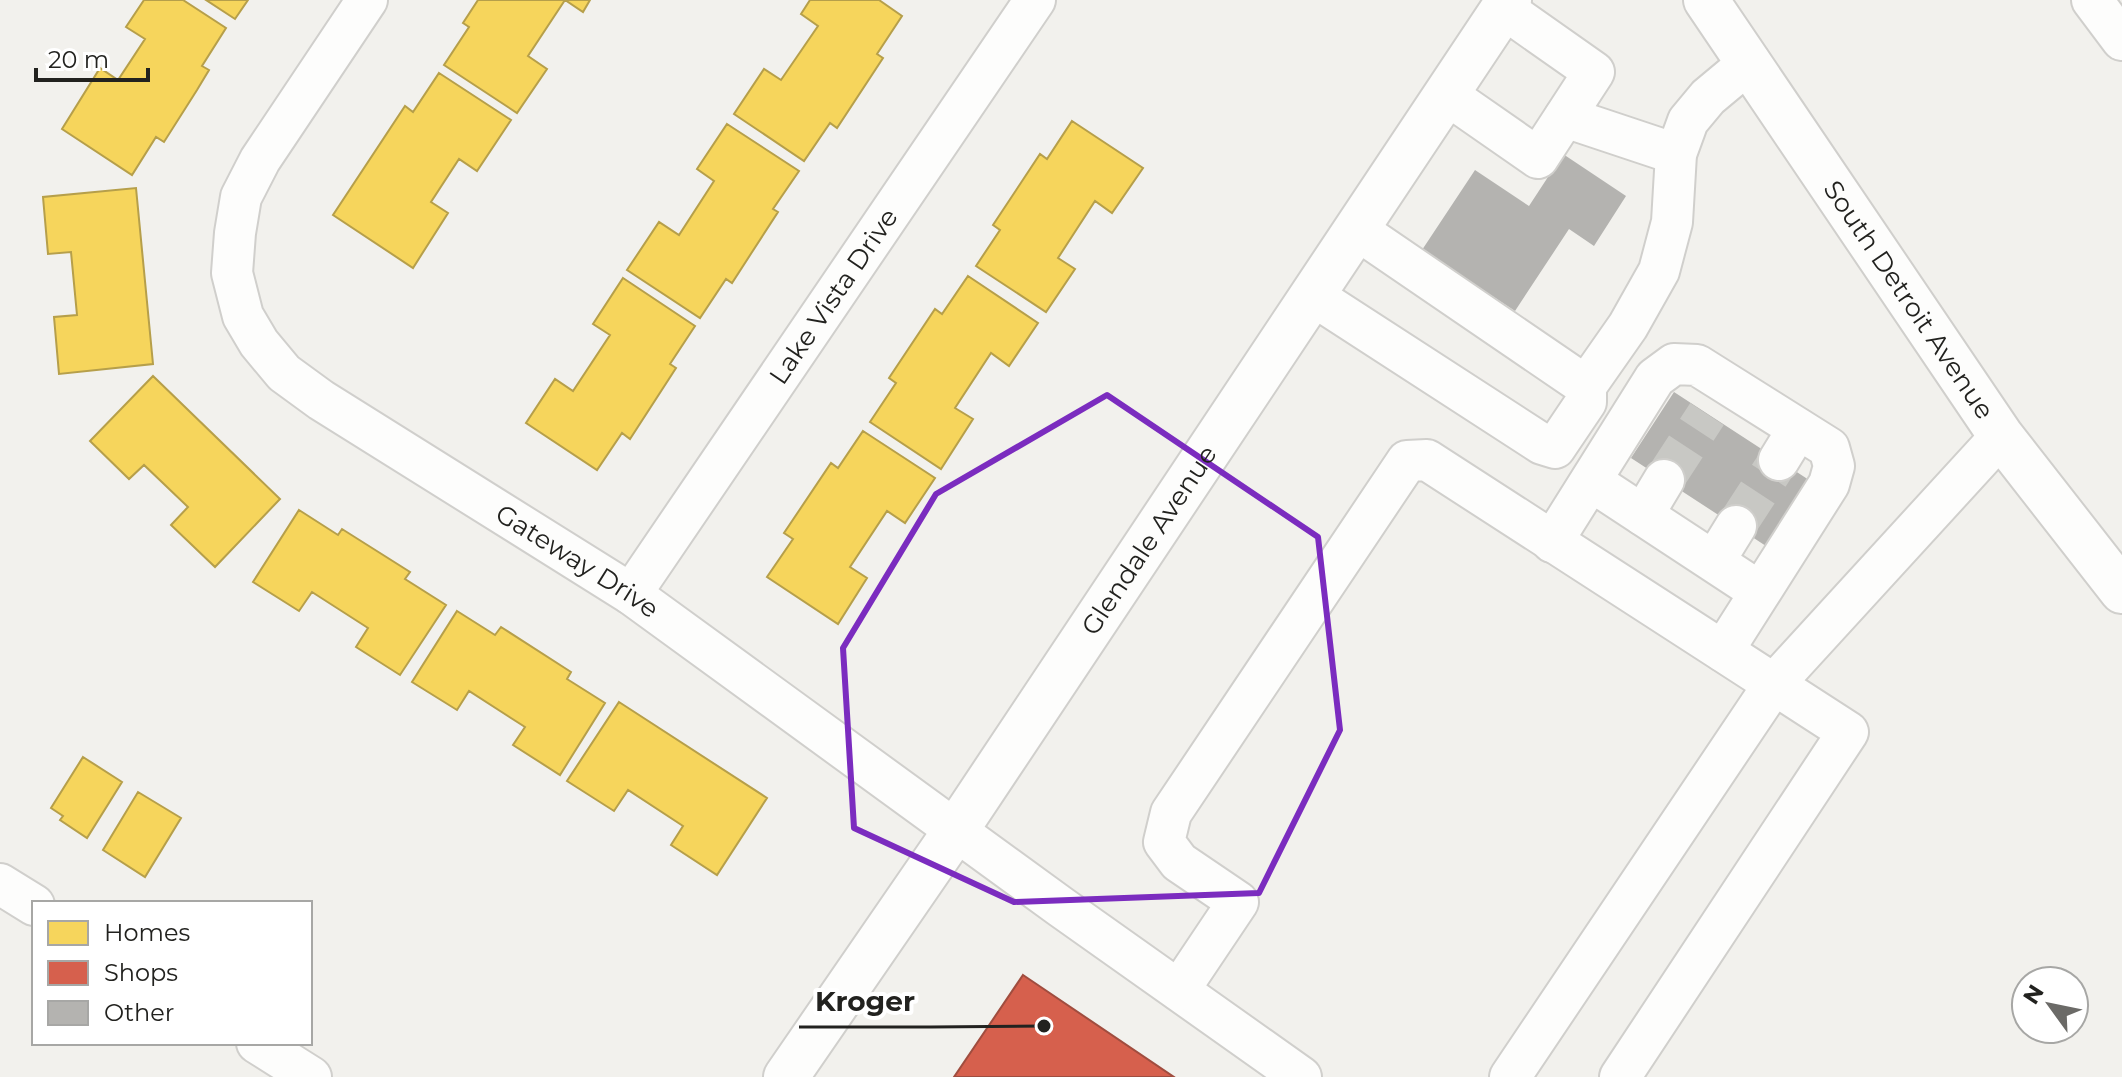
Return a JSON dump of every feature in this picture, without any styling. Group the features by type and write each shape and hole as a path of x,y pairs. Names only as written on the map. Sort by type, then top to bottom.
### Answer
{"main road":[{"name":"South Detroit Avenue","path":"1706,0 2001,436 2122,591"},
{"name":"Glendale Avenue","path":"786,1077 956,830 1506,4"}],"street":[{"name":"Gateway Drive","path":"367,0 254,170 241,197 232,273 243,316 259,343 284,373 321,400 631,594 1301,1077"},
{"name":"Lake Vista Drive","path":"631,594 1035,0"},
{"path":"2092,0 2122,40"},
{"path":"1446,94 1538,158 1594,72 1506,4"},
{"path":"1312,295 1542,444 1555,448 1586,402 1586,386 1628,326 1659,271 1672,222 1676,154 1688,121 1708,97 1750,62"},
{"path":"1565,117 1676,154"},
{"path":"1356,229 1586,386"},
{"path":"1552,542 1655,378 1674,364 1697,365 1717,399 1788,445 1829,448 1834,466 1829,484 1723,651"},
{"path":"1510,1077 1774,684 2001,436"},
{"path":"1179,990 1238,902 1179,862 1164,842 1171,813 1407,461 1427,460 1848,732 1620,1077"},
{"path":"1643,515 1664,480"},
{"path":"1591,481 1760,592"},
{"path":"1715,560 1736,526"},
{"path":"0,884 32,904"},
{"path":"260,1045 311,1077"}],"highlighted area":[{"path":"1107,395 1318,537 1340,730 1259,893 1014,902 854,828 843,648 936,494"}],"building: Homes":[{"path":"144,0 183,0 226,28 202,66 209,70 164,142 156,137 132,175 62,129 100,68 118,80 145,39 126,27"},
{"path":"206,0 248,0 235,19"},
{"path":"478,0 565,0 528,56 547,69 517,113 444,65 469,27 463,23"},
{"path":"565,0 590,0 583,12"},
{"path":"810,0 879,0 902,16 877,54 883,58 837,128 830,123 804,161 734,114 764,69 781,80 818,26 801,14"},
{"path":"439,73 511,120 477,171 459,159 431,202 448,213 413,268 333,215 405,106 413,112"},
{"path":"1072,121 1143,168 1112,213 1095,201 1058,258 1075,269 1046,312 976,266 1000,230 993,225 1040,154 1047,159"},
{"path":"727,124 799,171 773,209 778,212 732,283 726,279 700,318 627,270 659,222 679,235 714,181 697,169"},
{"path":"136,188 153,364 59,374 54,317 77,315 71,252 48,254 43,197"},
{"path":"968,276 1038,323 1009,366 991,353 955,408 973,419 941,469 870,422 896,383 889,378 935,309 942,314"},
{"path":"623,278 695,326 670,364 676,368 630,439 622,433 597,470 526,423 555,379 573,391 610,335 593,324"},
{"path":"153,376 280,499 215,567 171,525 188,507 144,465 129,479 90,441"},
{"path":"863,431 935,478 905,523 887,511 850,567 867,578 838,624 767,577 793,539 784,533 831,463 838,468"},
{"path":"299,510 338,535 342,529 410,572 405,579 446,605 400,675 356,647 368,628 312,592 299,611 253,582"},
{"path":"457,611 495,635 501,627 571,672 567,679 605,703 560,775 513,745 525,727 469,691 457,710 412,682"},
{"path":"619,702 767,798 717,875 671,845 683,826 628,790 614,811 567,781"},
{"path":"83,757 122,782 87,838 60,820 63,816 51,808"},
{"path":"138,792 181,818 145,877 103,850"}],"building: Shops":[{"path":"1023,975 1174,1077 954,1077"}],"building: Other":[{"path":"1563,154 1626,196 1594,246 1569,229 1515,311 1422,250 1475,170 1529,206"},
{"path":"1674,392 1809,480 1766,546 1631,458"}],"tunnel":[{"path":"1664,480 1707,414"},
{"path":"1736,526 1779,460"}],"place":[{"name":"Kroger","path":"1044,1026"}]}
